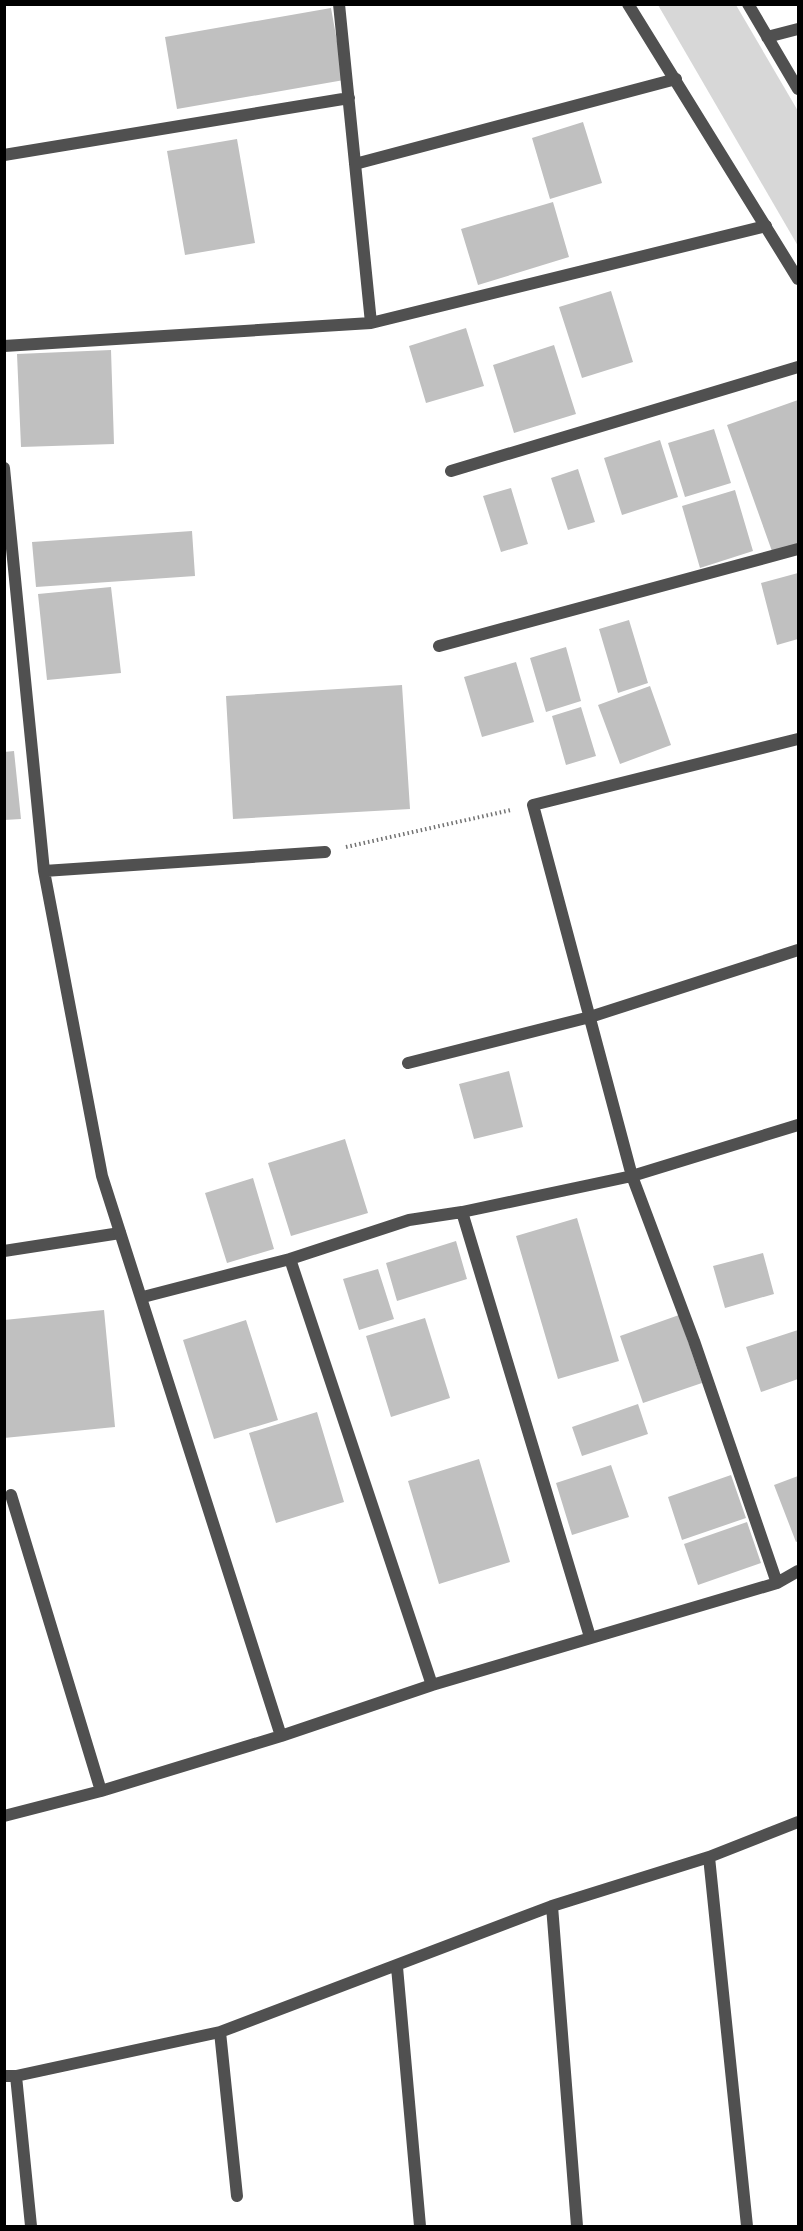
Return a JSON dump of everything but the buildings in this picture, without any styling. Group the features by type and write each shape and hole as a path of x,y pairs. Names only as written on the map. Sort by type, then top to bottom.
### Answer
{"street":[{"path":"339,4 371,323"},
{"path":"628,4 798,279"},
{"path":"748,4 798,89"},
{"path":"767,37 798,29"},
{"path":"355,164 675,79"},
{"path":"4,155 349,98"},
{"path":"4,346 371,323 766,226"},
{"path":"452,471 798,367"},
{"path":"4,468 44,871 102,1176 143,1297 281,1736"},
{"path":"439,646 798,549"},
{"path":"777,1583 694,1341 632,1176 533,805 798,739"},
{"path":"44,871 325,852"},
{"path":"408,1063 590,1017 798,950"},
{"path":"143,1297 290,1259 409,1220 462,1212 632,1176 798,1125"},
{"path":"462,1212 590,1637"},
{"path":"4,1251 120,1233"},
{"path":"290,1259 432,1685"},
{"path":"11,1496 101,1791"},
{"path":"4,1816 101,1791 281,1736 432,1685 777,1583 798,1571"},
{"path":"31,2226 10,2076 219,2032 397,1967 552,1906 709,1857 798,1822"},
{"path":"709,1857 747,2226"},
{"path":"552,1906 577,2226"},
{"path":"397,1967 420,2226"},
{"path":"219,2032 237,2196"}],"path":[{"path":"325,852 533,805"}],"shaded area":[{"path":"658,5 736,5 798,111 798,246"}]}
